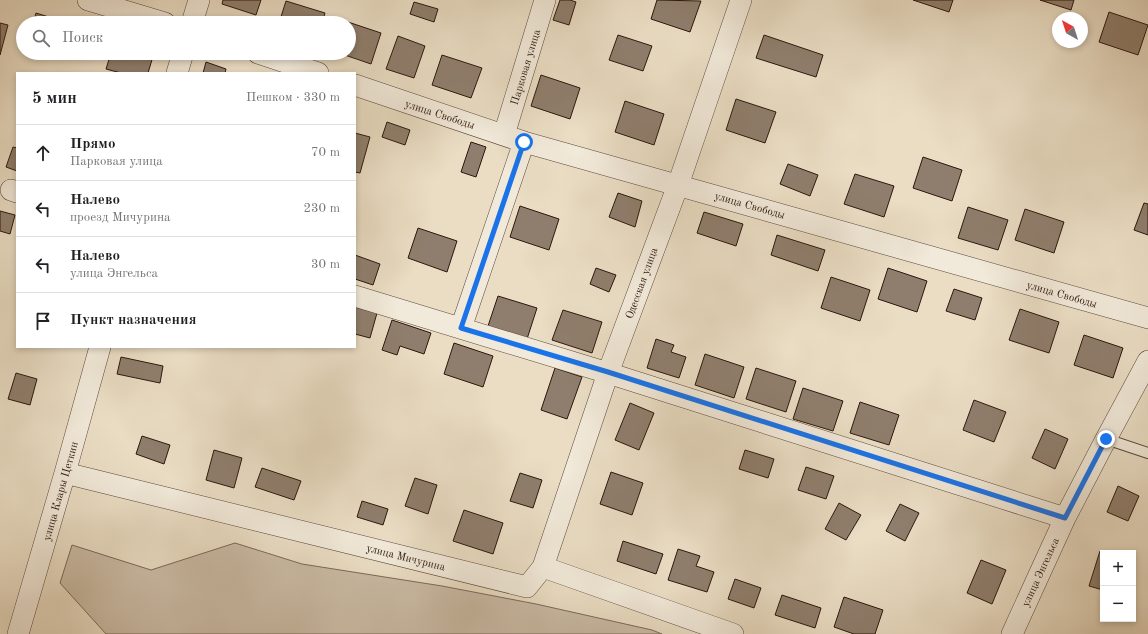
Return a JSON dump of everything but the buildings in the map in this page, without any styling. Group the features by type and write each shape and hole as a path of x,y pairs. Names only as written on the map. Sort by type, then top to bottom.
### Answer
{"street":[{"path":"88,0 142,16"},
{"path":"194,16 199,0"},
{"name":"Парковая улица","path":"504,135 546,0"},
{"name":"Одесская улица","path":"543,567 608,372 678,185 741,0"},
{"path":"177,72 181,60"},
{"path":"279,60 315,72"},
{"name":"улица Свободы","path":"356,85 524,142 1148,318"},
{"path":"461,328 524,142"},
{"path":"356,296 608,372 1065,518"},
{"name":"улица Клары Цеткин","path":"18,634 100,348"},
{"name":"улица Энгельса","path":"1012,634 1065,518 1148,361"},
{"name":"улица Мичурина","path":"65,473 527,587 543,567"},
{"path":"543,567 733,634"}],"lane":[{"path":"1106,439 1148,453"}],"shaded area":[{"path":"235,543 302,564 442,586 536,604 652,630 662,634 106,634 60,583 72,545 151,570"}],"route":[{"path":"524,142 461,328 608,372 1065,518 1106,439"}]}
